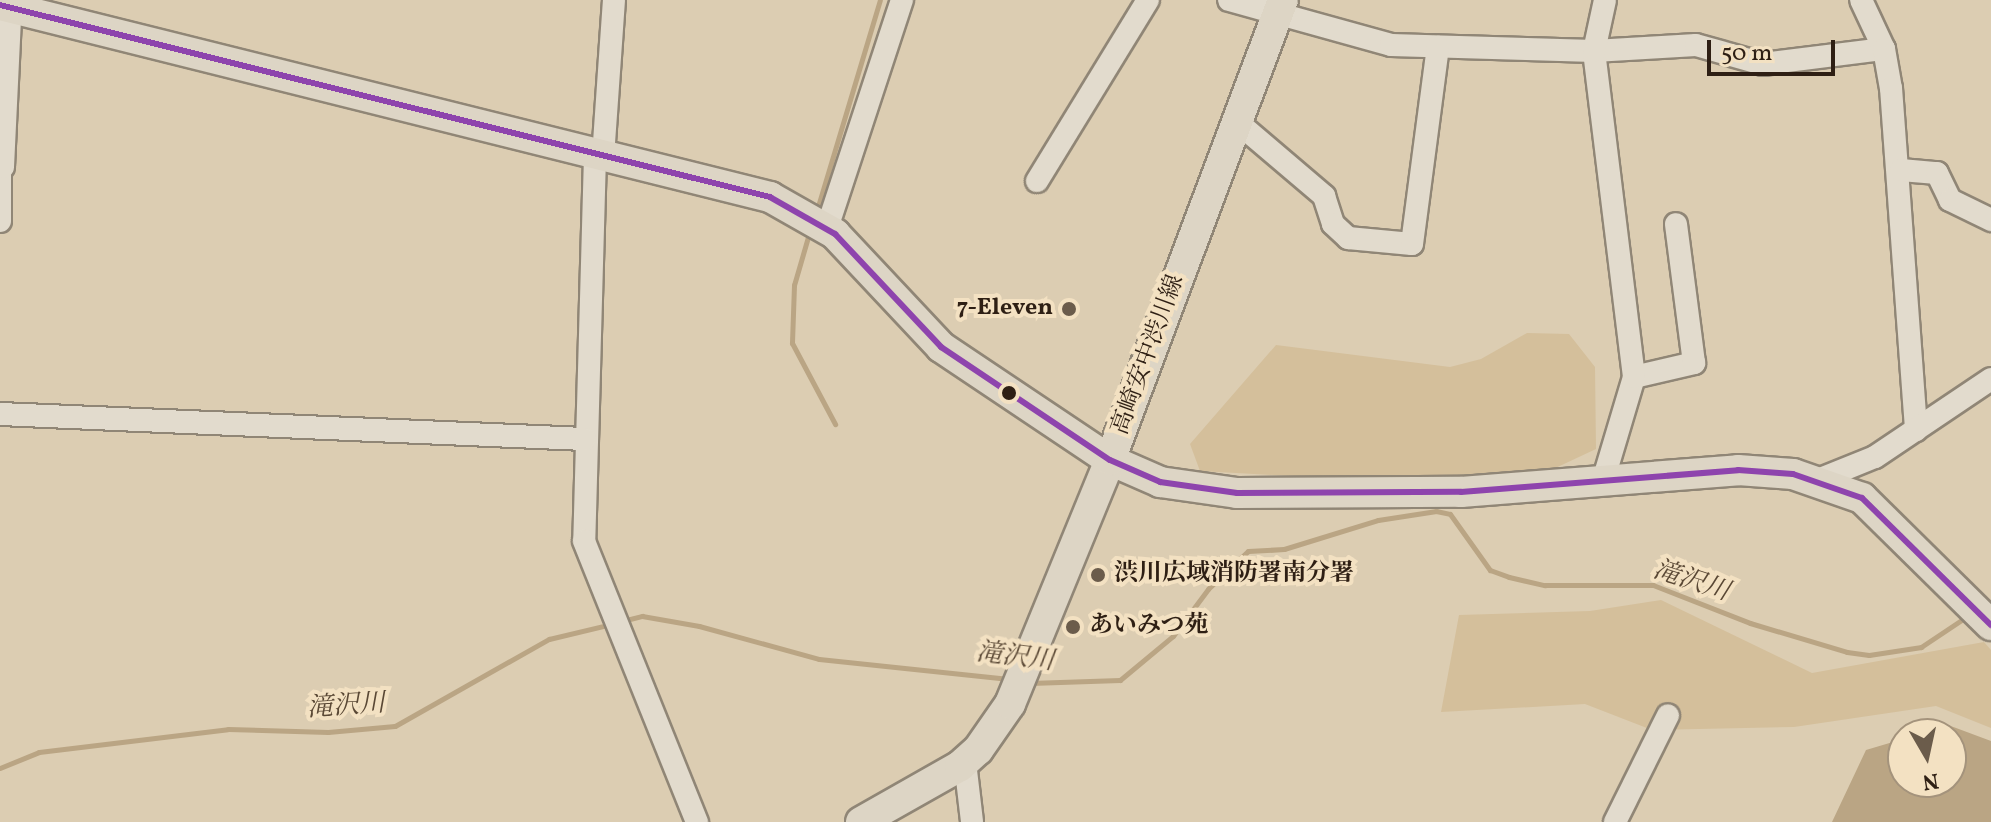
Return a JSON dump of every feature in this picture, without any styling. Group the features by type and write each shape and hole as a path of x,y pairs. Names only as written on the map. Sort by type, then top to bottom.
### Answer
{"main road":[{"path":"7,4 770,197 827,228 941,347 1110,460 1160,482 1224,493 1461,492 1765,469 1818,480 1873,507 1991,624"},
{"name":"高崎安中渋川線","path":"861,822 965,762 1010,704 1032,660 1110,460 1280,7"}],"street":[{"path":"614,0 599,156 584,439 584,541 608,608 697,822"},
{"path":"827,228 902,0"},
{"path":"1037,181 1148,0"},
{"path":"1229,0 1280,7 1391,45 1594,51 1696,45 1763,64 1884,49"},
{"path":"1603,481 1634,377 1594,51 1605,0"},
{"path":"1861,0 1884,49 1901,170 1916,430"},
{"path":"0,221 7,4"},
{"path":"1236,121 1324,196 1333,224 1348,238 1412,244 1438,47"},
{"path":"1901,170 1937,173 1950,200 1991,220"},
{"path":"1634,377 1694,363 1676,224"},
{"path":"1818,480 1875,457 1991,379"},
{"path":"0,414 584,439"},
{"path":"1615,822 1668,715"},
{"path":"965,762 972,822"}],"shaded area":[{"path":"1527,333 1569,334 1595,367 1596,449 1513,488 1200,471 1190,444 1276,345 1450,367 1481,359"},
{"path":"1661,600 1812,673 1984,642 1991,650 1991,728 1936,706 1794,727 1652,730 1585,704 1441,712 1459,615 1590,611"},
{"path":"1967,732 1991,741 1991,822 1832,822 1866,750 1887,744 1887,798 1967,798"}],"waterway":[{"path":"816,213 880,0"},
{"path":"810,230 794,285 792,343 835,424"},
{"name":"滝沢川","path":"1030,683 1120,680 1173,636 1208,589 1248,551 1284,549 1378,520 1436,511 1450,514 1490,570 1509,577 1545,585 1653,585 1750,623 1847,652 1869,655 1921,647 1966,617"},
{"name":"滝沢川","path":"622,621 642,616 699,626 819,659 1009,679"},
{"name":"滝沢川","path":"0,768 39,752 228,729 328,732 395,726 549,639 612,624"}],"transit line":[{"path":"0,5 770,197 835,234 941,347 1110,460 1160,482 1237,493 1461,492 1738,470 1793,474 1862,498 1991,625"}],"place":[{"name":"7-Eleven","path":"1069,309"},
{"name":"渋川広域消防署南分署","path":"1098,575"},
{"name":"あいみつ苑","path":"1073,627"}]}
